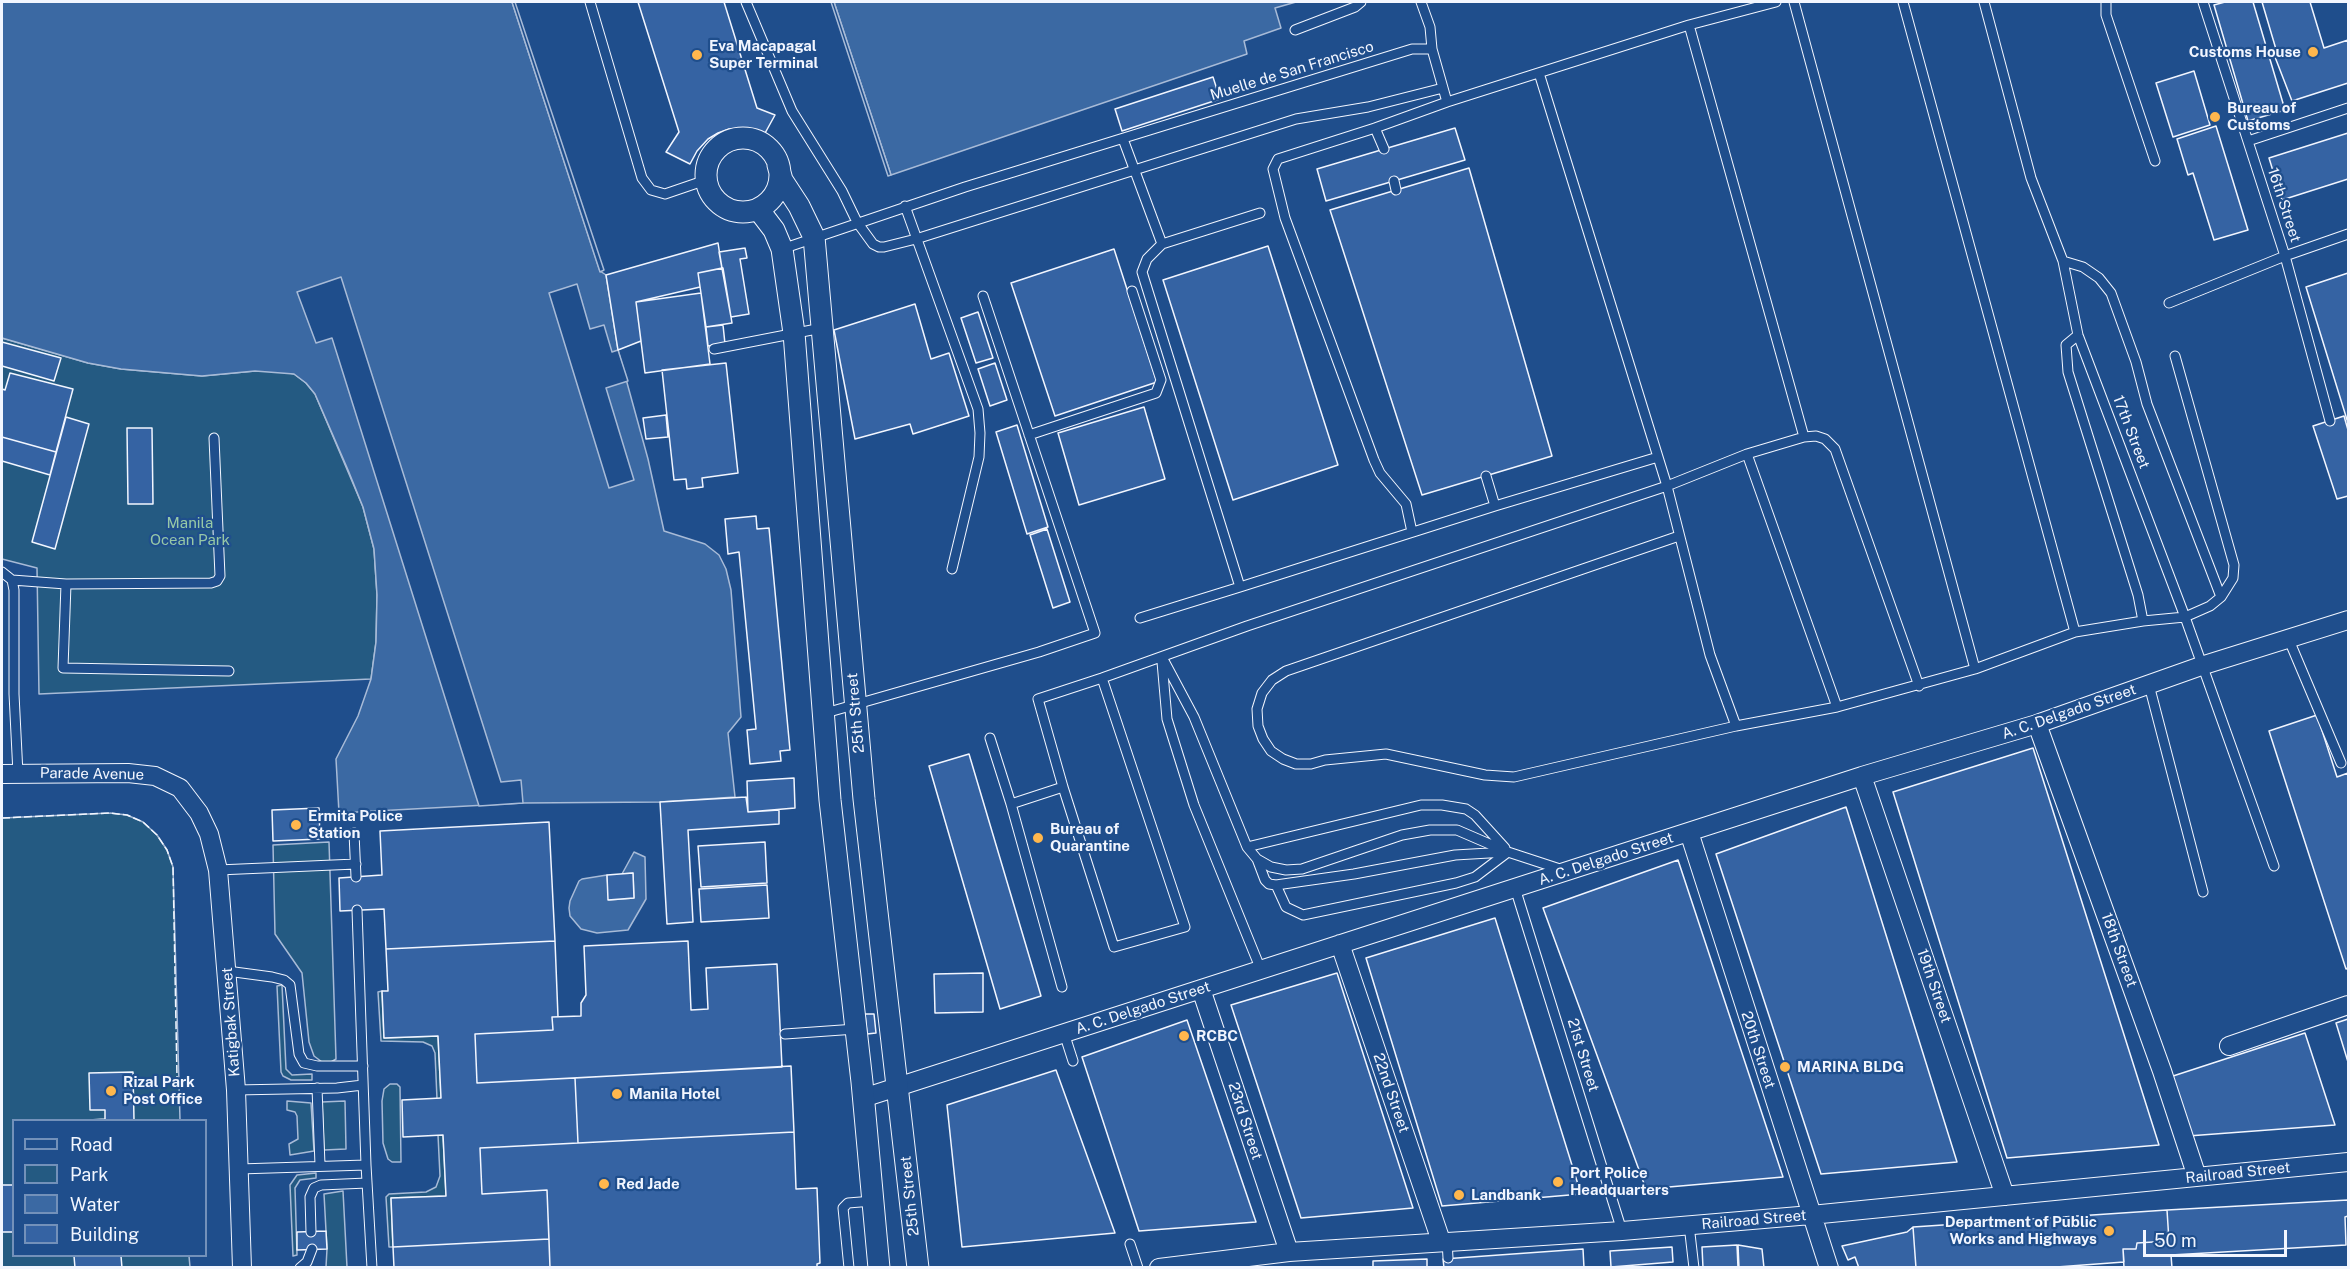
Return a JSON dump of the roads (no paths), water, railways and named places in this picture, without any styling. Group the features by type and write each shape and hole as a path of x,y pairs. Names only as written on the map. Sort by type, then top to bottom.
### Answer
{"street":[{"name":"25th Street","path":"706,180 707,168 715,152 724,144 736,139 759,142 769,150 778,165 782,180 799,206 814,237 868,835 899,1087 918,1268"},
{"path":"706,180 712,196 725,208 742,212 758,209 774,195 780,175 778,165"},
{"path":"758,209 774,230 782,249 794,333 822,714 879,1268"},
{"name":"A. C. Delgado Street","path":"863,1098 1862,776 2037,724 2201,666 2349,620"},
{"name":"18th Street","path":"2037,724 2162,1071 2197,1177"},
{"name":"Parade Avenue","path":"10,774 128,773 155,776 180,788"},
{"name":"19th Street","path":"1862,776 2005,1196"},
{"name":"Katigbak Street","path":"180,788 200,813 209,834 219,870 236,1090 242,1268"},
{"name":"20th Street","path":"1689,832 1829,1268"},
{"path":"836,840 868,835"},
{"name":"22nd Street","path":"1340,944 1445,1247"},
{"name":"23rd Street","path":"1201,989 1289,1252"},
{"path":"2229,1046 2349,1005"},
{"name":"Railroad Street","path":"1159,1268 1289,1252 1445,1247 1811,1215 2349,1162"}],"lane":[{"path":"590,2 642,178 651,190 665,194 706,180"},
{"path":"746,2 792,111 842,192 857,222 873,244 884,248 1296,119 1368,107 1443,88"},
{"path":"1295,30 1355,7 1361,2"},
{"path":"1421,2 1430,27 1432,49 1447,102"},
{"path":"1412,532 1406,504 1380,473 1374,460 1285,218 1273,169 1278,159 1447,102 1689,25 1776,2"},
{"path":"1794,2 1975,669"},
{"path":"1903,2 2075,632"},
{"name":"17th Street","path":"1984,2 2031,178 2063,261 2078,335 2185,617 2274,866"},
{"path":"2106,2 2106,15 2155,161"},
{"name":"16th Street","path":"2203,2 2284,256 2330,420"},
{"path":"1689,25 1804,437"},
{"name":"Muelle de San Francisco","path":"782,249 905,206 1412,49 1432,49"},
{"path":"1539,73 1667,486 1710,655 1736,726"},
{"path":"2248,141 2349,108"},
{"path":"1375,128 1384,149"},
{"path":"1123,139 1162,244"},
{"path":"905,206 978,409 979,457 952,569"},
{"path":"1240,587 1142,272 1147,259 1162,244 1260,213"},
{"path":"2169,303 2284,256 2349,234"},
{"path":"2063,261 2083,267 2099,278 2111,293 2136,363 2147,404 2221,597"},
{"path":"1029,435 1156,393 1161,381 1132,291"},
{"path":"822,714 1039,652 1095,633 983,296"},
{"path":"714,348 822,328"},
{"path":"2078,335 2066,345 2068,372 2138,595 2143,621"},
{"path":"1678,536 1286,671 1272,680 1262,693 1257,709 1258,726 1263,739 1271,751 1296,764 1386,754 1485,775 1514,777 1736,726 1837,707 1919,686 1975,669 2075,632 2185,617 2210,606 2221,597 2233,578 2234,565 2175,357"},
{"path":"1102,678 1185,927 1114,947 1063,787 1038,699 1247,626 1667,486 1747,454 1804,437 1816,436 1825,439 1835,449 1919,686"},
{"path":"2,572 12,580 66,584 211,583 218,581 220,576 214,438"},
{"path":"1747,454 1837,707"},
{"path":"1140,618 1658,457"},
{"path":"1486,476 1495,506"},
{"path":"10,774 14,694 14,590 12,580"},
{"path":"66,584 61,666 64,669 229,671"},
{"path":"2289,640 2341,763"},
{"path":"1162,657 1194,717 1247,847 1257,859 1265,880 1269,884 1276,885 1354,874 1455,855 1508,852"},
{"path":"1162,657 1167,719 1194,806 1261,970"},
{"path":"2149,685 2203,892"},
{"path":"990,738 1011,804 1062,987"},
{"path":"1011,804 1063,787"},
{"path":"1247,847 1421,805 1442,805 1466,809 1475,815 1508,852"},
{"path":"1257,859 1271,867 1286,870 1302,869 1402,835 1430,830 1457,830 1508,852 1567,871"},
{"path":"354,833 356,877"},
{"path":"1276,885 1286,907 1303,915 1456,883 1475,877 1508,852"},
{"path":"219,870 356,864"},
{"name":"21st Street","path":"1515,888 1622,1231"},
{"path":"357,910 372,1268"},
{"path":"227,971 272,977 290,985 299,1054 304,1063 317,1066 363,1066"},
{"path":"785,1034 856,1029"},
{"path":"1064,1034 1073,1061"},
{"path":"236,1090 363,1085"},
{"path":"317,1088 320,1165"},
{"path":"239,1169 366,1165"},
{"path":"311,1232 310,1197 314,1188 321,1185 367,1183"},
{"path":"849,1268 843,1208 848,1203 873,1200"},
{"path":"1689,1225 1694,1268"},
{"path":"1130,1244 1138,1268"},
{"path":"300,1268 308,1262 312,1249"}],"water":[{"path":"2,2 512,2 600,271 606,275 618,350 648,459 664,531 705,544 719,555 726,569 731,590 741,717 728,733 735,797 660,802 523,803 339,813 336,759 358,716 371,679 376,642 377,595 374,549 363,507 348,470 315,394 294,374 255,371 202,376 121,369 88,363 2,338"},
{"path":"834,2 1296,2 1275,8 1281,28 1244,41 1247,54 891,175"},
{"path":"634,852 645,857 646,899 628,930 597,933 581,929 570,916 569,908 579,881 607,875 609,900 634,898 633,873 622,874"}],"place":[{"name":"Customs House","path":"2313,52"},
{"name":"Eva Macapagal Super Terminal","path":"697,55"},
{"name":"Bureau of Customs","path":"2215,117"},
{"name":"Ermita Police Station","path":"296,825"},
{"name":"Bureau of Quarantine","path":"1038,838"},
{"name":"RCBC","path":"1184,1036"},
{"name":"MARINA BLDG","path":"1785,1067"},
{"name":"Rizal Park Post Office","path":"111,1091"},
{"name":"Manila Hotel","path":"617,1094"},
{"name":"Port Police Headquarters","path":"1558,1182"},
{"name":"Red Jade","path":"604,1184"},
{"name":"Landbank","path":"1459,1195"},
{"name":"Department of Public Works and Highways","path":"2109,1231"}],"park label":[{"name":"Manila Ocean Park","path":"190,532"}]}
